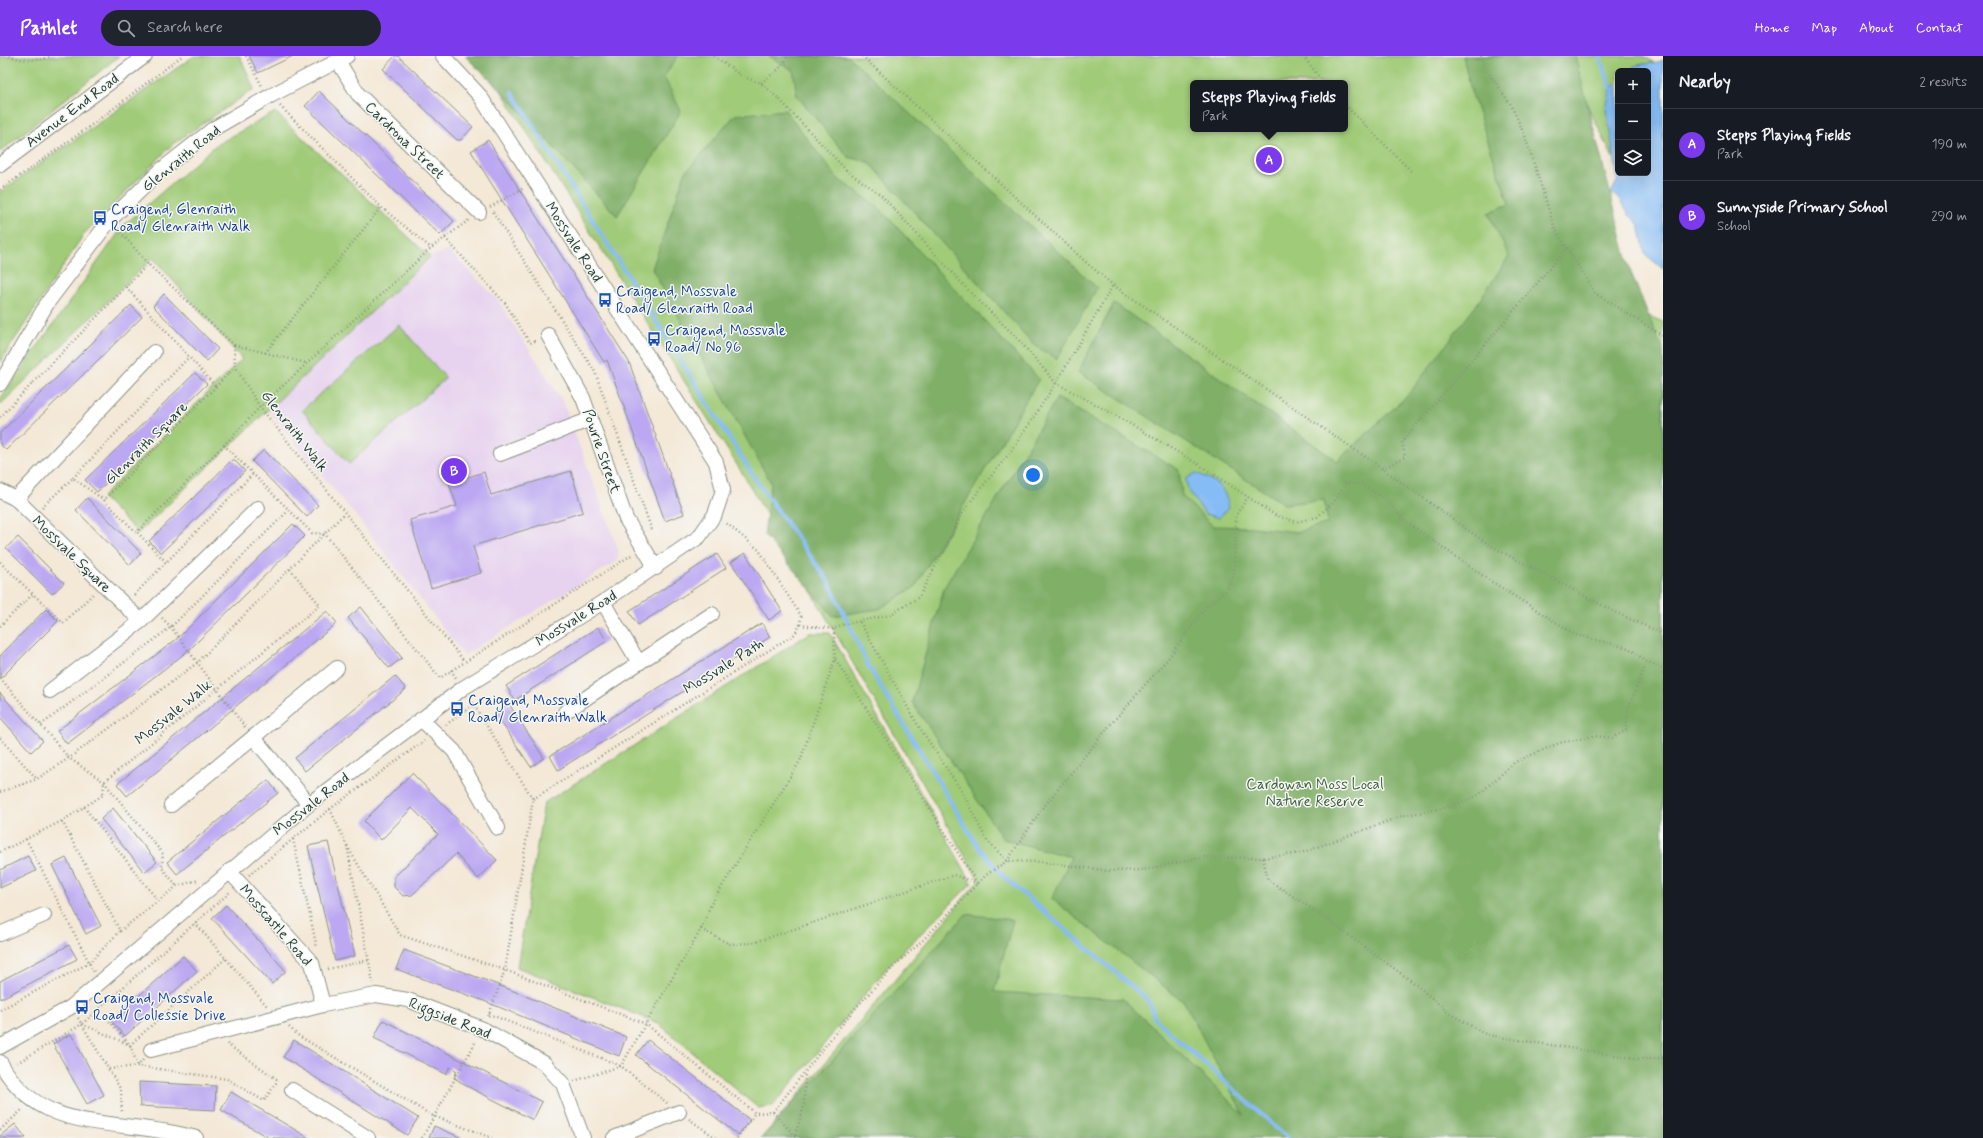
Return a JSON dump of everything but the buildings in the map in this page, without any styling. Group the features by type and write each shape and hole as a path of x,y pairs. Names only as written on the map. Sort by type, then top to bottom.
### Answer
{"street":[{"name":"Avenue End Road","path":"0,165 145,56"},
{"name":"Mossvale Road","path":"0,1047 72,1007 309,804 421,719 463,688 656,568 699,537 716,514 723,490 716,462 480,96 443,56"},
{"name":"Glenraith Road","path":"0,384 48,302 110,220 161,170 213,129 270,96 343,59"},
{"name":"Cardrona Street","path":"343,59 358,94 484,210"},
{"name":"Powrie Street","path":"548,335 583,398 626,519 656,568"},
{"path":"16,499 154,352"},
{"path":"500,454 591,419"},
{"name":"Mossvale Square","path":"0,491 16,499 141,621"},
{"path":"50,691 141,621 258,508"},
{"path":"603,602 639,663"},
{"path":"565,712 712,614"},
{"path":"171,805 337,668"},
{"path":"421,719 454,751 498,828"},
{"path":"253,738 309,804"},
{"name":"Mosscastle Road","path":"229,871 312,964 323,1005"},
{"path":"0,934 44,915"},
{"name":"Riggside Road","path":"151,1050 323,1005 376,995 408,1000 483,1029 544,1063 562,1084 583,1138"},
{"path":"0,1062 20,1096 46,1119 59,1125 94,1131 151,1130 190,1137"},
{"path":"292,1090 368,1138"},
{"path":"614,1138 679,1112"}],"path":[{"path":"9,56 23,61 45,59 52,56"},
{"path":"0,190 93,124 182,56"},
{"path":"246,56 260,83 270,96 381,207 431,248"},
{"path":"714,56 743,77 761,83 778,98 847,171 881,195 969,291 1016,337 1056,382 1131,424 1206,469 1275,515 1296,522 1317,517 1334,502 1346,483 1361,484 1386,499 1405,521 1450,553 1489,580 1576,635 1629,648 1647,662 1663,668"},
{"path":"761,83 779,69 788,56"},
{"path":"862,56 1089,265 1113,285 1382,469 1489,545 1617,613 1663,634"},
{"path":"1303,56 1322,80"},
{"path":"1481,56 1484,66 1511,105 1555,229 1595,293 1663,336"},
{"path":"1348,108 1411,172"},
{"path":"136,532 224,445 260,407 431,248 484,210 535,182"},
{"path":"265,353 381,207"},
{"path":"224,445 312,533 325,534 440,678 464,661 644,547 651,528 595,372 565,324 484,210"},
{"path":"110,220 148,264 234,344 307,363"},
{"path":"445,238 505,303 530,343 548,335 565,324"},
{"path":"1382,469 1405,457 1402,442 1567,248"},
{"path":"0,417 148,264"},
{"path":"716,514 759,550 801,616 800,625 834,629 852,622 860,622 890,614 919,597 967,506 1012,450 1056,382 1113,285"},
{"path":"126,287 217,388"},
{"path":"234,344 235,368"},
{"path":"33,516 73,478 189,357"},
{"name":"Glenraith Square","path":"166,562 104,500 217,388 235,368"},
{"name":"Glenraith Walk","path":"235,368 260,407 464,661"},
{"path":"124,604 253,474"},
{"path":"73,478 104,500"},
{"path":"330,808 347,846 400,935 506,970 646,1024 755,1113 773,1112 852,1012 892,968 923,940 977,883 1007,861 1042,809 1110,725 1166,661 1206,607 1226,590 1234,575 1236,515 1248,496"},
{"path":"41,725 171,627 289,510"},
{"name":"Mossvale Walk","path":"0,792 36,778 69,758 197,663 345,513"},
{"path":"0,563 63,623 103,584"},
{"name":"Mossvale Walk","path":"0,852 62,822 103,795 104,782 320,605 290,569"},
{"path":"0,626 32,594"},
{"path":"154,608 171,627 253,738"},
{"path":"860,622 916,722 962,792 986,839 1007,861 1043,862 1108,871 1143,870 1204,857 1263,858 1301,853 1402,816 1453,806 1477,796 1515,762 1552,746 1595,736 1613,738 1626,730 1628,709 1647,662"},
{"name":"Mossvale Path","path":"533,799 795,634 800,625"},
{"path":"562,1084 621,1066 701,929 711,904 800,761 835,658 834,629"},
{"path":"835,658 977,883"},
{"path":"422,1138 483,1029 506,970 533,799 451,670"},
{"path":"0,678 69,758 104,782 163,854 162,868 177,886"},
{"path":"0,739 36,778"},
{"path":"84,807 159,902"},
{"path":"62,822 120,931"},
{"path":"26,839 100,983"},
{"path":"293,839 318,955"},
{"path":"347,846 376,995"},
{"path":"1263,858 1268,880 1314,910 1408,979 1448,1013 1487,1035 1639,1059 1663,1058"},
{"path":"701,929 729,944 753,943 954,875 977,883"},
{"path":"0,1010 89,963 120,931 159,902 177,886 199,880"},
{"path":"195,924 277,1017 299,1036 435,1116 492,1138"},
{"path":"130,1045 226,958"},
{"path":"322,970 369,960"},
{"path":"72,1007 121,1090 122,1130"},
{"path":"99,1009 130,1045 138,1066"},
{"path":"489,1014 621,1066 679,1112 716,1138"},
{"path":"82,1024 130,1045"},
{"path":"212,1034 292,1090"},
{"path":"138,1066 151,1050"},
{"path":"109,1069 138,1066 228,1079 264,1101 278,1080"},
{"path":"795,1135 804,1106 806,1072"},
{"path":"0,1130 28,1104"},
{"path":"773,1112 797,1138"},
{"path":"737,1138 755,1113"}],"shaded area":[{"path":"448,250 497,299 563,402 619,552 617,561 464,655 356,516 268,410 430,257"}],"green space":[{"path":"0,56 119,56 0,152"},
{"path":"194,56 240,56 254,89 174,143 84,234 0,362 0,192"},
{"name":"Cardowan Moss Local Nature Reserve","path":"465,56 1643,56 1654,62 1634,66 1632,68 1615,68 1615,85 1611,89 1613,158 1566,61 1536,268 1663,322 1663,1138 762,1138 979,880 744,476 500,89"},
{"path":"465,56 678,56 664,77 681,111 617,216 500,89"},
{"path":"769,56 848,56 1097,288 1057,359 1035,346 869,162 848,157 797,96 793,70"},
{"name":"Cardowan Moss Local Nature Reserve","path":"1463,56 1575,56 1630,270 1663,351 1663,1138 761,1138 966,914 1013,920 994,992 1123,999 1244,1115 1184,1002 1052,899 1071,857 1003,839 912,702 944,588 1057,398 1179,470 1182,496 1213,526 1252,527 1298,532 1328,523 1324,500 1284,504 1078,372 1114,303 1337,461 1408,395 1475,307 1509,256 1488,213 1509,204 1471,91"},
{"path":"785,110 838,179 878,207 1039,379 915,587 879,609 833,616 764,535 771,483 652,269 685,173 735,115"},
{"path":"275,112 430,257 138,533 102,497 242,359 153,258 0,405 0,399 124,225 216,145"},
{"path":"399,325 446,378 349,464 302,410"},
{"path":"810,633 830,633 972,883 891,963 773,1106 758,1108 658,1023 517,967 544,803"}],"water":[{"path":"1663,61 1663,269 1645,254 1639,225 1629,215 1619,199 1611,193 1618,180 1617,176 1651,176 1651,68 1632,68 1634,66"},
{"path":"1615,85 1615,162 1606,109 1611,88"},
{"path":"1196,473 1213,481 1218,485 1224,494 1229,507 1219,518 1205,514 1188,489 1186,479"}],"waterway":[{"path":"1599,56 1611,88"},
{"path":"512,92 756,480 829,582 869,667 979,848 1005,878 1149,1001 1155,1019 1288,1138"}],"place":[{"name":"Stepps Playing Fields","path":"1269,160"},
{"name":"Craigend, Glenraith Road/ Glenraith Walk","path":"100,218"},
{"name":"Craigend, Mossvale Road/ Glenraith Road","path":"605,300"},
{"name":"Craigend, Mossvale Road/ No 96","path":"654,339"},
{"name":"Sunnyside Primary School","path":"454,471"},
{"name":"Craigend, Mossvale Road/ Glenraith Walk","path":"457,709"},
{"name":"Craigend, Mossvale Road/ Collessie Drive","path":"82,1007"}]}
